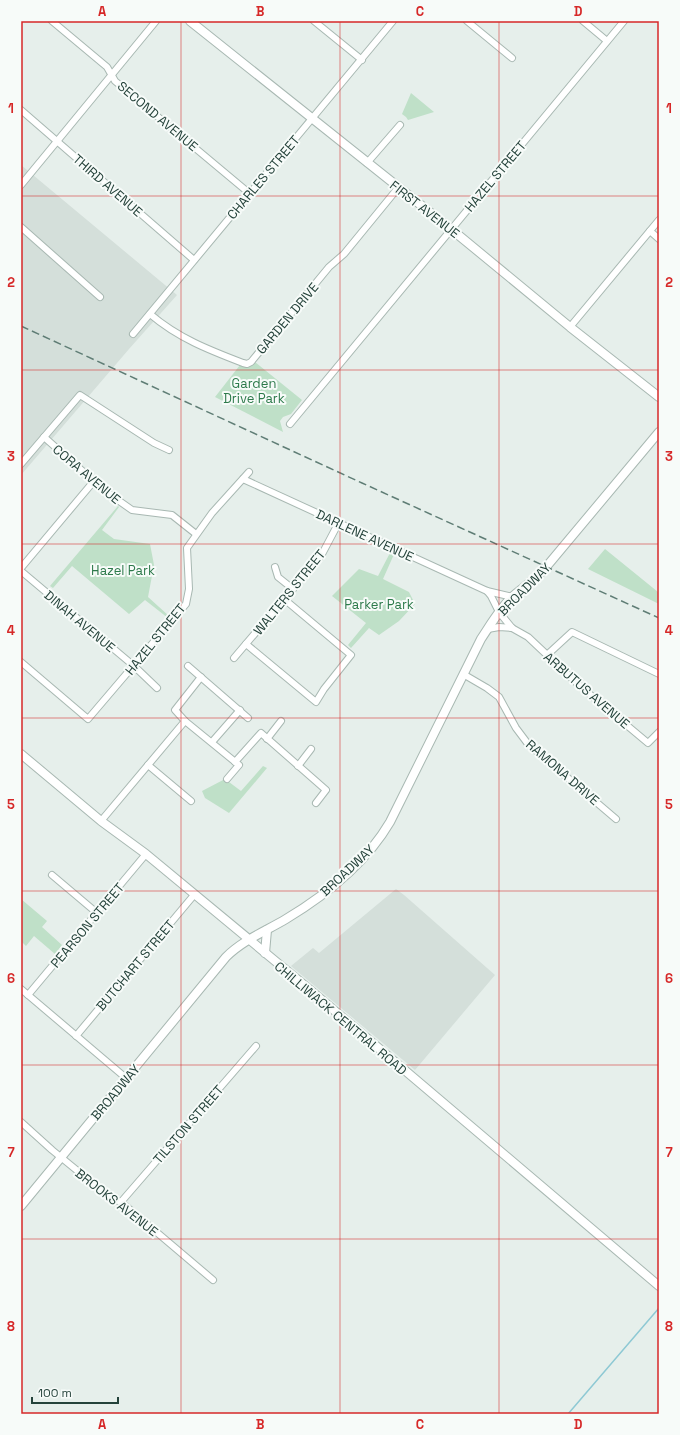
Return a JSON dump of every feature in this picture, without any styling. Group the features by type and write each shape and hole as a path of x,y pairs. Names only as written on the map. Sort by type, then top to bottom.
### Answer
{"street":[{"name":"SECOND AVENUE","path":"52,21 107,67 115,81 250,193"},
{"path":"21,185 156,21"},
{"name":"FIRST AVENUE","path":"190,21 659,397"},
{"path":"314,21 362,60"},
{"name":"CHARLES STREET","path":"133,334 394,21"},
{"path":"467,21 512,58"},
{"path":"583,21 607,41"},
{"name":"HAZEL STREET","path":"290,424 624,21"},
{"name":"THIRD AVENUE","path":"21,110 194,260"},
{"path":"367,163 400,125"},
{"name":"GARDEN DRIVE","path":"150,314 165,327 181,337 209,350 247,364 251,362 329,267 344,254 398,188"},
{"path":"570,327 659,220"},
{"path":"21,227 100,297"},
{"path":"650,231 659,239"},
{"path":"21,464 80,394 154,443 169,450"},
{"name":"BROADWAY","path":"21,1206 226,957 237,947 297,912 320,896 355,866 373,848 390,822 463,674 499,612 513,597 544,570 659,432"},
{"name":"CORA AVENUE","path":"44,437 105,492 132,510 172,515 196,534"},
{"name":"HAZEL STREET","path":"21,662 88,719 186,604 189,588 187,548 212,513 249,472"},
{"name":"DARLENE AVENUE","path":"243,479 487,591 513,597"},
{"path":"21,569 94,481"},
{"name":"WALTERS STREET","path":"234,658 321,556 339,522"},
{"path":"275,567 278,577 294,589"},
{"name":"DINAH AVENUE","path":"21,569 134,666 157,688"},
{"path":"487,591 499,612"},
{"path":"246,644 316,702 324,689 351,655 284,599"},
{"name":"ARBUTUS AVENUE","path":"499,612 512,628 528,637 581,687 648,743 659,732"},
{"path":"488,629 499,627 512,628"},
{"path":"546,655 572,632 659,674"},
{"path":"188,666 248,718"},
{"name":"RAMONA DRIVE","path":"463,674 499,697 516,728 528,744 616,819"},
{"path":"201,677 174,710 185,721 239,765 227,779"},
{"path":"212,742 240,710"},
{"path":"101,821 185,721"},
{"path":"267,739 281,721"},
{"path":"235,762 261,733 326,790 316,803"},
{"path":"298,766 312,750"},
{"name":"CHILLIWACK CENTRAL ROAD","path":"21,754 101,821 146,854 265,953 659,1286"},
{"path":"148,765 191,801"},
{"name":"PEARSON STREET","path":"28,995 146,854"},
{"path":"52,875 97,913"},
{"name":"BUTCHART STREET","path":"76,1036 194,894"},
{"path":"265,953 266,930"},
{"path":"21,989 126,1078"},
{"name":"TILSTON STREET","path":"120,1202 256,1046"},
{"name":"BROOKS AVENUE","path":"21,1122 61,1158 112,1199 120,1202 213,1280"}],"shaded area":[{"path":"21,165 177,295 21,475"},
{"path":"396,889 495,975 415,1070 291,966 313,948 319,953"}],"green space":[{"path":"411,93 434,112 408,120 402,114"},
{"name":"Garden Drive Park","path":"255,362 302,400 291,414 283,417 280,421 283,432 215,397 240,365 248,366"},
{"name":"Hazel Park","path":"118,506 119,507 102,530 114,539 150,544 154,565 148,597 169,616 168,618 145,600 129,614 72,566 53,588 50,586"},
{"path":"605,549 658,592 659,591 659,604 588,569"},
{"name":"Parker Park","path":"391,551 395,552 383,579 409,592 415,604 399,621 379,635 369,628 351,648 348,645 366,623 332,596 359,569 378,576"},
{"path":"263,766 267,768 229,813 205,798 202,791 225,779 241,791"},
{"path":"21,899 47,921 42,927 62,945 55,954 34,936 26,946 21,941"}],"waterway":[{"path":"568,1414 659,1308"}],"railway":[{"path":"21,326 659,618"}]}
